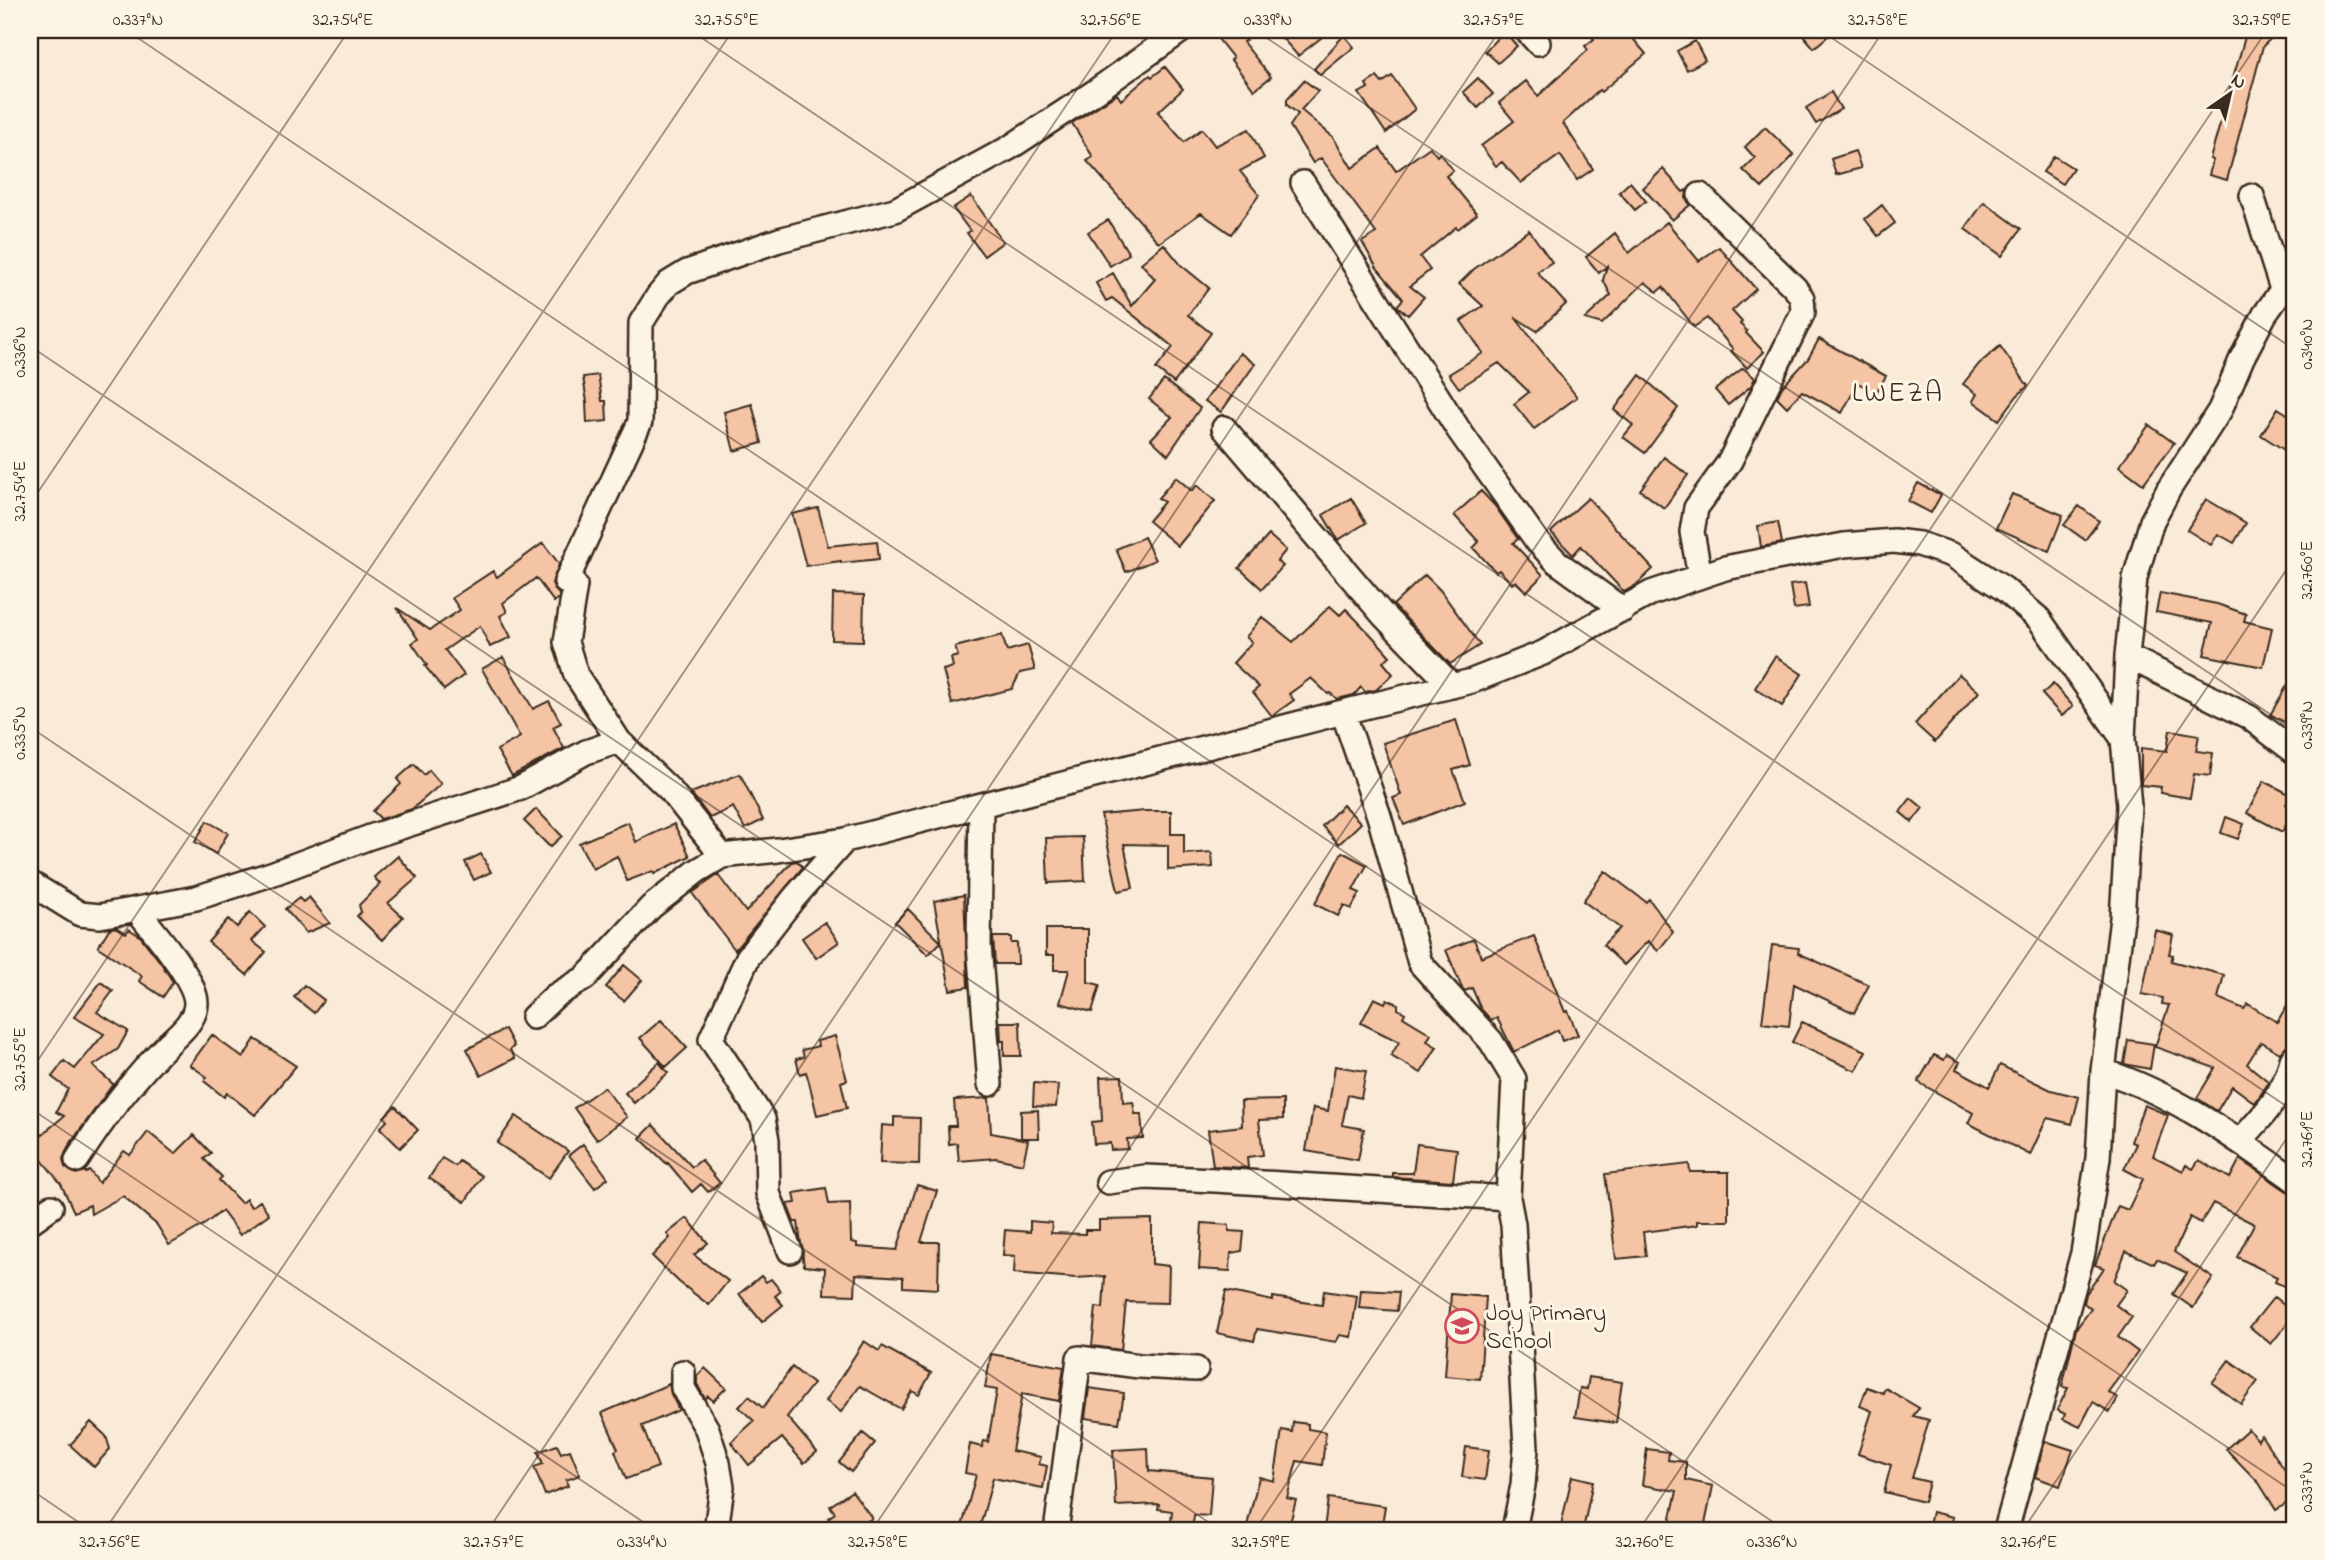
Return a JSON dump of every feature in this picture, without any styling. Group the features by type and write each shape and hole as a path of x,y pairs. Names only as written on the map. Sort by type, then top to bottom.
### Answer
{"street":[{"path":"722,856 671,791 618,741 576,675 566,642 576,585 566,582 640,422 641,323 669,283 687,272 779,240 895,210 1009,148 1096,92 1182,30"},
{"path":"1303,183 1458,429 1537,541 1557,562 1623,610"},
{"path":"1700,195 1794,288 1804,303 1803,312 1730,461 1696,508 1692,532 1700,576"},
{"path":"2006,1530 2083,1254 2098,1158 2103,1071 2124,893 2129,806 2123,739 2127,656 2135,578 2152,521 2169,489 2220,410 2242,358 2265,314 2288,280 2252,196"},
{"path":"1224,428 1384,616 1452,686"},
{"path":"533,1017 555,996 585,978 651,906 722,856 845,840 1472,681 1543,653 1651,593 1725,568 1844,545 1894,541 1934,548 1952,555 2004,589 2039,619 2123,739"},
{"path":"2127,656 2249,718 2295,752"},
{"path":"1343,712 1379,816 1420,963 1491,1041 1514,1079 1508,1198 1513,1224 1526,1448 1523,1485 1514,1530"},
{"path":"30,883 80,915 100,916 196,898 522,788 586,752 618,741"},
{"path":"981,806 979,944 990,1084"},
{"path":"790,1251 768,1193 767,1140 763,1119 711,1039 748,957 794,898 845,840"},
{"path":"77,1160 100,1124 147,1065 184,1029 195,1010 194,989 136,909"},
{"path":"2239,1141 2283,1090 2295,1056"},
{"path":"2103,1071 2161,1095 2239,1141 2295,1180"},
{"path":"1108,1182 1144,1177 1508,1198"},
{"path":"30,1222 51,1207"},
{"path":"1060,1530 1057,1524 1079,1358 1139,1366 1196,1369"},
{"path":"683,1372 683,1388 707,1429 718,1462 722,1488 716,1530"}],"building":[{"path":"1211,30 1239,30 1246,40 1243,42 1271,77 1254,90"},
{"path":"1275,30 1331,30 1298,56"},
{"path":"1586,30 1647,30 1634,40 1646,54 1601,92 1599,90 1563,123 1593,169 1577,180 1560,155 1521,183 1502,162 1496,166 1481,146 1514,121 1499,103 1526,81 1538,96 1588,50 1585,46 1594,39"},
{"path":"1799,30 1835,30 1814,48"},
{"path":"2247,30 2280,30 2263,46 2227,180 2209,175 2213,160 2210,159"},
{"path":"1504,31 1517,46 1498,63 1485,51"},
{"path":"1344,35 1354,47 1320,75 1314,69"},
{"path":"1695,41 1705,60 1687,70 1677,51"},
{"path":"1165,67 1183,89 1158,112 1184,142 1202,129 1215,146 1249,129 1264,158 1240,171 1259,195 1231,234 1201,213 1159,243 1087,161 1093,157 1072,123 1117,94 1121,100 1150,75 1152,77"},
{"path":"1392,76 1415,109 1386,133 1359,93 1368,88 1366,84 1377,77 1382,83"},
{"path":"1478,78 1493,94 1478,108 1463,92"},
{"path":"1304,80 1318,91 1301,110 1333,137 1352,168 1380,148 1396,171 1430,147 1437,156 1440,153 1453,170 1446,176 1477,214 1458,229 1456,227 1420,257 1430,270 1410,286 1424,297 1408,315 1397,306 1403,299 1377,268 1362,242 1376,233 1321,158 1313,163 1290,126 1298,114 1287,105 1287,99"},
{"path":"1831,92 1841,109 1816,124 1806,108"},
{"path":"1765,127 1794,155 1762,188 1743,170 1755,158 1745,147"},
{"path":"1855,151 1861,168 1836,175 1831,159"},
{"path":"2054,156 2073,168 2062,184 2043,172"},
{"path":"1663,169 1683,192 1687,190 1686,198 1690,205 1672,220 1643,188"},
{"path":"1630,182 1646,201 1635,210 1619,192"},
{"path":"971,196 1003,242 984,256 953,208"},
{"path":"1984,202 2021,229 2002,256 1965,229"},
{"path":"1882,205 1895,223 1878,236 1865,219"},
{"path":"1108,220 1129,254 1110,266 1088,232"},
{"path":"1667,222 1699,261 1719,247 1756,289 1732,311 1742,322 1740,324 1746,333 1764,352 1747,368 1707,318 1694,327 1663,287 1657,292 1645,282 1602,324 1585,319 1611,295 1603,280 1607,266 1599,273 1586,257 1615,233 1629,253"},
{"path":"1529,230 1552,262 1537,272 1566,304 1537,331 1515,317 1577,397 1534,429 1514,404 1529,392 1499,363 1459,388 1449,374 1483,353 1461,321 1483,306 1459,284 1474,269"},
{"path":"1164,244 1181,265 1209,288 1188,315 1211,333 1174,383 1156,369 1173,347 1112,298 1106,301 1096,283 1113,273 1132,306 1155,279 1141,263"},
{"path":"1819,339 1886,376 1876,393 1858,383 1842,413 1802,391 1787,407 1777,397 1782,387 1808,359"},
{"path":"2000,346 2028,386 1999,420 1973,401 1977,394 1963,384 1979,364"},
{"path":"1240,353 1255,364 1221,412 1205,401"},
{"path":"1743,368 1755,378 1751,386 1728,405 1715,390"},
{"path":"598,375 602,401 606,401 607,421 587,423 583,377"},
{"path":"1640,375 1678,408 1645,453 1623,437 1633,425 1614,410"},
{"path":"1164,380 1200,408 1168,455 1151,439 1172,417 1149,399"},
{"path":"752,404 762,443 734,451 724,412"},
{"path":"2278,408 2295,419 2295,457 2261,435"},
{"path":"2149,425 2174,443 2143,484 2119,466"},
{"path":"1664,457 1688,475 1664,508 1640,490"},
{"path":"1176,477 1192,491 1197,485 1215,501 1178,546 1148,521 1164,502 1158,498"},
{"path":"1918,483 1941,495 1931,513 1908,501"},
{"path":"1481,491 1518,539 1513,543 1543,575 1526,592 1516,581 1512,584 1499,570 1496,572 1473,548 1479,542 1454,515"},
{"path":"2012,494 2063,515 2049,551 1996,528"},
{"path":"1351,498 1366,523 1338,540 1323,515"},
{"path":"1588,498 1653,569 1624,592 1581,546 1573,555 1551,532"},
{"path":"2206,499 2246,523 2234,543 2218,534 2211,545 2187,530"},
{"path":"2079,506 2099,521 2085,540 2064,525"},
{"path":"818,508 828,546 877,541 879,559 806,566 792,514"},
{"path":"1778,522 1782,543 1761,547 1758,526"},
{"path":"1269,535 1286,550 1277,561 1283,566 1262,589 1239,568"},
{"path":"1144,537 1155,560 1126,572 1116,549"},
{"path":"543,543 559,564 552,583 559,598 554,602 536,578 503,603 507,612 500,616 511,637 490,647 480,626 445,650 464,675 444,690 425,666 427,665 412,643 418,639 397,608 430,630 460,610 452,598 493,571 497,577"},
{"path":"1425,575 1440,590 1480,645 1450,664 1393,605"},
{"path":"1805,583 1809,607 1794,609 1790,585"},
{"path":"2160,593 2217,604 2246,614 2244,621 2272,628 2263,667 2204,655 2212,623 2156,612"},
{"path":"833,594 864,595 863,641 832,640"},
{"path":"1330,606 1340,615 1346,609 1373,637 1390,656 1383,662 1393,674 1376,690 1365,692 1361,687 1354,695 1337,699 1311,678 1289,694 1294,700 1272,716 1253,692 1259,687 1233,663 1252,642 1246,637 1262,617 1293,642"},
{"path":"1002,635 1007,651 1028,645 1035,670 1020,673 1012,689 952,704 943,670 953,667 951,658 958,656 955,647"},
{"path":"1775,656 1802,674 1782,706 1755,688"},
{"path":"503,657 533,709 549,701 561,723 553,727 564,748 512,776 497,750 520,737 482,669"},
{"path":"2295,672 2295,727 2270,715"},
{"path":"1959,674 1979,692 1935,742 1915,724"},
{"path":"2053,684 2073,706 2062,716 2042,694"},
{"path":"1456,720 1470,765 1453,770 1465,801 1404,825 1393,798 1401,795 1383,743"},
{"path":"2170,730 2199,735 2196,751 2213,753 2210,776 2194,774 2190,798 2160,793 2161,787 2141,785 2141,748 2167,751"},
{"path":"414,764 424,775 429,770 441,784 412,809 381,819 373,811 401,784 397,779"},
{"path":"740,774 763,820 745,829 733,807 710,818 691,793"},
{"path":"2264,781 2291,795 2286,804 2295,809 2282,832 2247,813"},
{"path":"1911,798 1923,808 1912,822 1900,812"},
{"path":"1343,805 1361,823 1339,844 1322,826"},
{"path":"536,809 562,836 550,847 524,821"},
{"path":"1171,811 1171,834 1184,834 1184,854 1212,852 1213,867 1168,870 1168,845 1124,844 1133,888 1118,891 1101,815"},
{"path":"2226,817 2244,824 2238,839 2221,833"},
{"path":"207,821 228,833 216,854 195,842"},
{"path":"628,822 636,842 674,824 690,856 654,874 653,871 627,881 617,856 593,869 579,843"},
{"path":"1083,837 1085,881 1048,883 1046,838"},
{"path":"1342,852 1367,865 1353,890 1360,893 1351,909 1344,905 1338,916 1315,904"},
{"path":"481,854 491,872 474,880 465,862"},
{"path":"398,856 417,878 388,903 403,917 382,940 357,916 361,912 359,905 380,884 374,877"},
{"path":"797,861 803,867 735,950 692,893 718,875 746,912 792,862"},
{"path":"1605,871 1646,902 1649,899 1673,932 1658,951 1648,941 1624,965 1603,945 1620,928 1583,901"},
{"path":"964,895 968,987 950,990 934,901"},
{"path":"309,897 330,923 306,933 285,909 299,898 303,902"},
{"path":"908,909 941,942 928,955 895,922"},
{"path":"250,912 265,927 252,941 266,952 247,975 208,942 228,919 237,927"},
{"path":"825,922 839,942 816,958 802,938"},
{"path":"115,927 126,933 129,929 140,936 161,963 173,982 163,997 139,981 142,976 98,947 109,929"},
{"path":"1046,929 1088,929 1088,982 1100,985 1092,1012 1060,1003 1069,970 1054,970 1054,955 1046,955"},
{"path":"2155,930 2173,935 2169,954 2173,955 2171,961 2224,975 2218,998 2244,1009 2248,1004 2277,1022 2295,992 2295,1033 2289,1043 2280,1053 2261,1042 2247,1064 2269,1082 2255,1103 2232,1086 2217,1111 2197,1098 2215,1068 2155,1047 2169,1005 2162,1004 2163,998 2142,994"},
{"path":"1534,936 1565,1012 1568,1011 1578,1035 1562,1041 1558,1030 1514,1052 1497,1018 1491,1020 1481,1009 1472,988 1465,991 1462,988 1446,950 1474,939 1481,957"},
{"path":"993,937 1011,937 1011,943 1017,943 1018,964 995,964"},
{"path":"1772,945 1799,948 1798,953 1869,985 1854,1013 1794,984 1789,1026 1762,1023"},
{"path":"624,965 642,980 624,1001 606,987"},
{"path":"101,982 113,991 97,1012 128,1031 118,1049 93,1066 113,1084 68,1147 63,1159 65,1167 76,1174 90,1171 99,1183 124,1151 130,1155 148,1132 175,1154 194,1135 211,1153 204,1159 222,1177 219,1180 241,1203 246,1199 251,1207 260,1201 269,1214 240,1235 222,1211 169,1245 157,1225 123,1196 91,1214 90,1205 74,1212 61,1184 30,1145 64,1116 56,1112 68,1089 52,1077 64,1061 75,1069 104,1034 74,1017"},
{"path":"304,985 324,1000 314,1013 294,997"},
{"path":"1374,998 1385,1003 1387,999 1398,1004 1398,1009 1405,1013 1403,1017 1431,1034 1427,1041 1437,1047 1421,1073 1391,1056 1399,1042 1361,1023"},
{"path":"661,1020 687,1048 666,1067 640,1038"},
{"path":"1000,1022 1020,1022 1021,1056 1004,1056"},
{"path":"1802,1022 1866,1051 1856,1071 1792,1042"},
{"path":"505,1029 514,1046 510,1050 515,1058 481,1076 467,1049"},
{"path":"212,1035 243,1058 255,1039 296,1066 255,1115 227,1093 224,1097 204,1081 207,1077 190,1065"},
{"path":"835,1036 847,1080 841,1082 847,1108 817,1115 806,1072 800,1074 796,1059 804,1057 802,1050 818,1046 817,1041"},
{"path":"2128,1040 2154,1044 2150,1069 2124,1064"},
{"path":"1934,1055 1944,1060 1947,1055 1960,1062 1956,1069 1989,1087 2000,1065 2051,1090 2079,1097 2072,1124 2047,1118 2030,1155 1968,1123 1973,1113 1918,1082"},
{"path":"659,1062 668,1073 634,1103 625,1093"},
{"path":"1335,1066 1366,1071 1361,1098 1348,1095 1342,1125 1364,1129 1358,1160 1306,1151 1313,1108 1328,1111"},
{"path":"1122,1076 1123,1103 1133,1102 1135,1114 1141,1114 1143,1138 1127,1139 1128,1149 1111,1150 1110,1143 1094,1144 1092,1122 1102,1121 1100,1077"},
{"path":"1034,1083 1058,1085 1056,1107 1033,1106"},
{"path":"604,1087 627,1117 597,1140 574,1108"},
{"path":"989,1098 991,1133 1028,1140 1023,1164 996,1158 959,1161 957,1143 949,1144 948,1126 956,1126 954,1100"},
{"path":"1283,1100 1283,1119 1259,1120 1263,1155 1247,1157 1248,1168 1213,1166 1208,1130 1242,1126 1241,1101"},
{"path":"2144,1105 2168,1115 2153,1156 2183,1171 2186,1165 2193,1169 2199,1160 2230,1178 2240,1159 2295,1194 2295,1278 2290,1289 2275,1282 2277,1277 2237,1257 2254,1224 2213,1203 2201,1223 2190,1217 2174,1252 2213,1278 2193,1308 2173,1294 2187,1273 2157,1259 2154,1264 2126,1251 2114,1281 2127,1290 2116,1305 2132,1317 2118,1337 2138,1352 2108,1392 2118,1398 2110,1412 2093,1402 2080,1427 2063,1419 2065,1414 2057,1410 2068,1388 2062,1387 2076,1329 2091,1309 2084,1303 2086,1294 2104,1268 2095,1265 2118,1206 2128,1210 2143,1179 2124,1169 2136,1144 2131,1142"},
{"path":"395,1106 418,1130 400,1148 380,1128 387,1121 384,1117"},
{"path":"1038,1110 1039,1138 1021,1138 1021,1111"},
{"path":"516,1116 568,1151 549,1178 497,1143"},
{"path":"894,1117 920,1118 919,1164 880,1163 882,1125 894,1126"},
{"path":"653,1125 692,1167 701,1160 720,1183 708,1192 701,1184 692,1192 668,1163 640,1138"},
{"path":"583,1144 608,1178 595,1188 569,1155"},
{"path":"1417,1144 1457,1149 1453,1181 1393,1177 1393,1173 1413,1173"},
{"path":"442,1158 455,1166 459,1161 482,1176 465,1202 429,1178"},
{"path":"1689,1164 1690,1172 1729,1172 1729,1221 1697,1221 1697,1225 1643,1232 1646,1256 1616,1259 1605,1174"},
{"path":"917,1185 937,1191 921,1242 939,1242 938,1289 903,1287 903,1277 856,1274 855,1295 824,1294 825,1268 804,1266 798,1222 794,1222 787,1204 796,1203 794,1193 826,1188 829,1204 850,1203 851,1242 857,1243 857,1247 897,1250"},
{"path":"687,1218 708,1243 694,1255 728,1281 709,1305 679,1282 652,1256 670,1238 667,1234"},
{"path":"1152,1219 1152,1264 1169,1266 1168,1303 1126,1302 1121,1350 1092,1346 1096,1307 1103,1308 1105,1276 1076,1278 1014,1273 1015,1256 1003,1255 1005,1230 1030,1232 1030,1221 1052,1223 1051,1233 1085,1234 1085,1230 1099,1230 1099,1220"},
{"path":"1202,1223 1229,1225 1229,1231 1244,1232 1242,1251 1231,1253 1230,1271 1199,1269"},
{"path":"761,1276 766,1282 771,1279 781,1291 775,1296 783,1305 762,1322 739,1294"},
{"path":"1361,1290 1399,1292 1397,1311 1359,1308"},
{"path":"1226,1291 1273,1301 1273,1297 1322,1305 1324,1291 1357,1296 1351,1337 1340,1335 1336,1342 1257,1329 1254,1341 1217,1333"},
{"path":"1451,1294 1486,1297 1480,1379 1445,1376"},
{"path":"2274,1297 2295,1314 2271,1344 2250,1327"},
{"path":"864,1341 879,1351 882,1346 931,1373 919,1395 912,1391 901,1409 860,1386 841,1412 826,1401"},
{"path":"991,1354 1064,1367 1059,1401 1022,1394 1012,1451 1041,1457 1039,1464 1047,1466 1043,1488 993,1478 979,1530 961,1530 976,1475 965,1473 970,1444 982,1447 984,1441 988,1442 997,1390 985,1388"},
{"path":"2229,1360 2258,1381 2241,1404 2212,1383"},
{"path":"792,1367 813,1384 787,1417 817,1452 804,1463 782,1438 749,1465 731,1442 754,1421 739,1407 749,1396 763,1408"},
{"path":"705,1368 726,1388 713,1401 708,1396 705,1399 697,1384 697,1376"},
{"path":"1589,1377 1622,1382 1616,1423 1575,1417 1580,1388 1587,1389"},
{"path":"669,1384 679,1410 642,1426 658,1467 626,1479 615,1451 618,1449 602,1413"},
{"path":"1867,1387 1883,1393 1885,1388 1919,1408 1913,1416 1929,1420 1912,1478 1929,1482 1924,1502 1884,1492 1891,1465 1858,1454 1872,1411 1860,1406"},
{"path":"1089,1388 1124,1393 1119,1423 1085,1418"},
{"path":"91,1422 106,1436 110,1449 94,1467 70,1445"},
{"path":"1293,1422 1308,1424 1308,1429 1326,1432 1322,1465 1297,1461 1287,1498 1296,1500 1289,1527 1277,1530 1246,1530 1259,1477 1274,1481 1282,1430 1292,1432"},
{"path":"2248,1429 2258,1440 2261,1435 2295,1485 2295,1498 2276,1510 2259,1483 2226,1449"},
{"path":"863,1433 875,1443 851,1472 839,1462"},
{"path":"2045,1441 2073,1450 2060,1486 2035,1477"},
{"path":"557,1445 561,1453 570,1450 580,1475 566,1480 568,1486 545,1495 534,1467 543,1464 538,1452"},
{"path":"1466,1447 1489,1450 1485,1480 1462,1477"},
{"path":"1148,1448 1149,1471 1212,1477 1209,1516 1194,1515 1193,1524 1171,1522 1172,1511 1158,1509 1159,1504 1116,1506 1113,1450"},
{"path":"1647,1449 1669,1452 1668,1460 1686,1462 1686,1480 1713,1486 1704,1529 1670,1522 1677,1491 1642,1485"},
{"path":"1572,1476 1593,1481 1583,1530 1560,1530"},
{"path":"852,1491 872,1518 855,1530 837,1530 828,1518 835,1513 830,1506"},
{"path":"1328,1498 1385,1506 1381,1530 1324,1530"},
{"path":"1932,1512 1953,1517 1950,1530 1928,1530"}],"place":[{"name":"Joy Primary School","path":"1462,1326"}],"district":[{"name":"LWEZA","path":"1898,391"}]}
